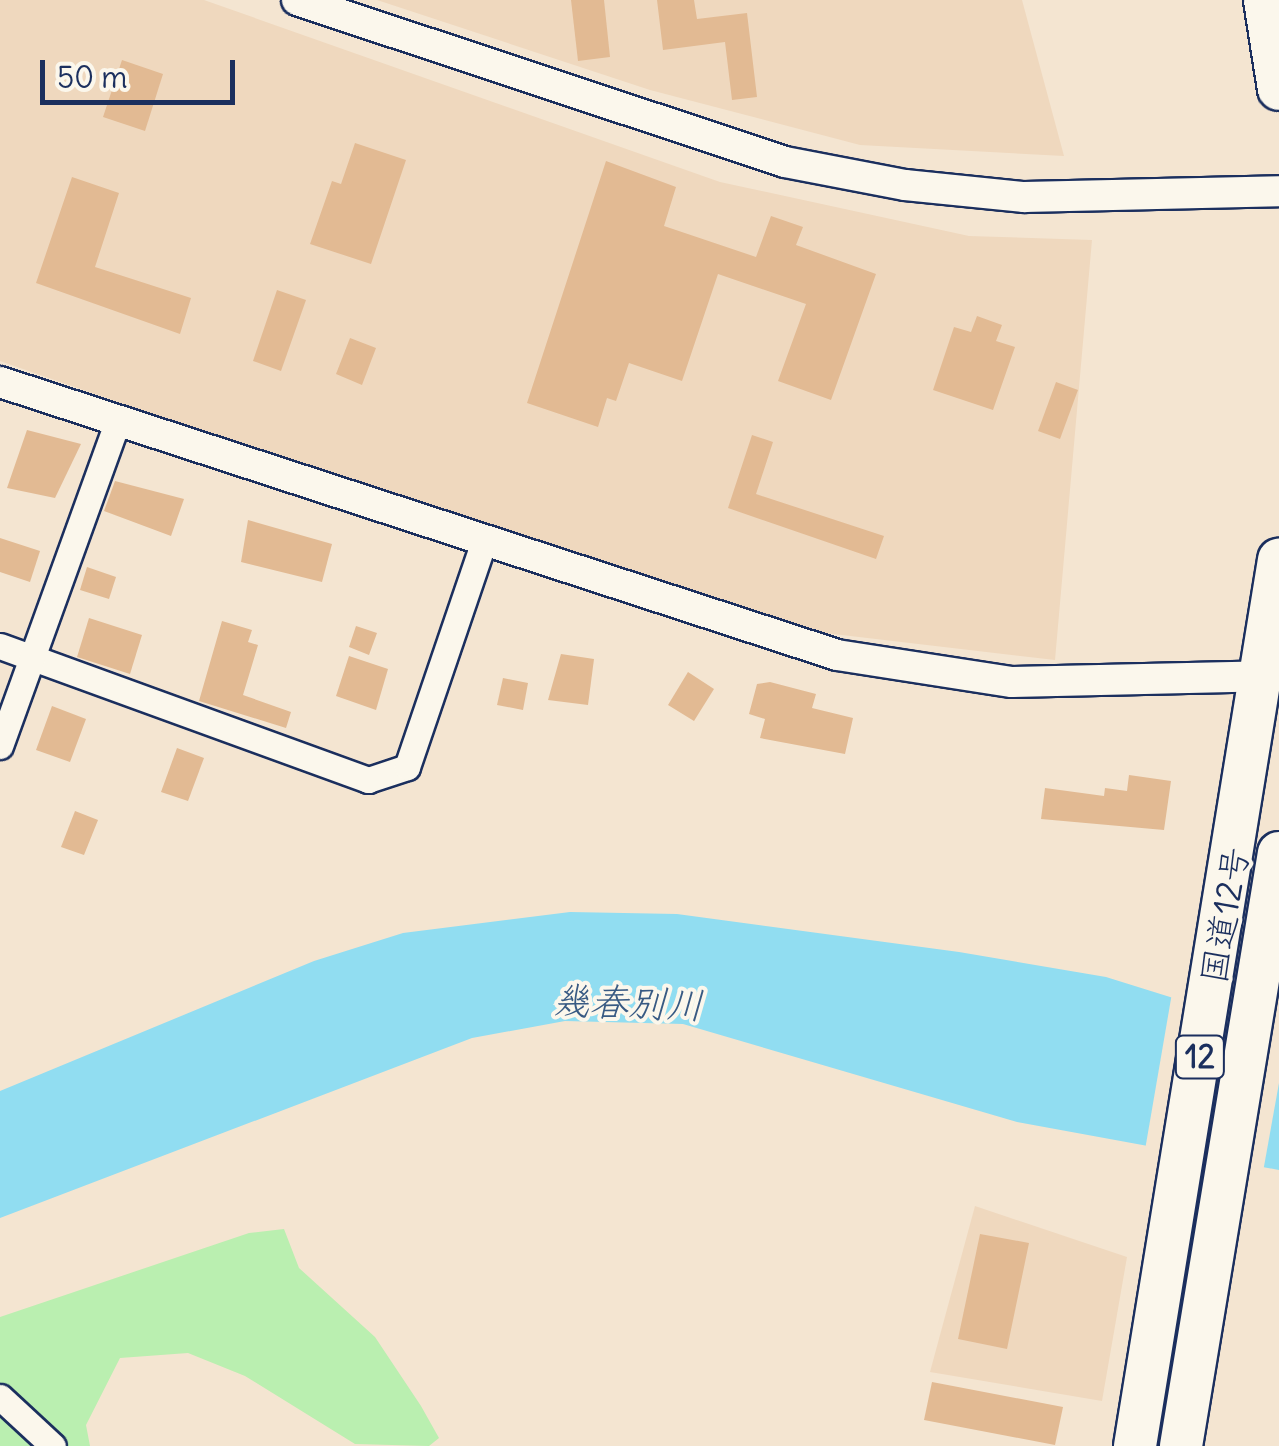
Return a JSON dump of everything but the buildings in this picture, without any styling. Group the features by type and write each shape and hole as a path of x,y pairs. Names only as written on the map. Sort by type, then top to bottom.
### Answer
{"highway":[{"path":"1264,0 1279,89"},
{"name":"国道12号","path":"1135,1446 1226,904 1272,676 1279,560"},
{"name":"国道12号","path":"1180,1446 1279,854"}],"street":[{"path":"296,0 786,162 905,185 1024,196 1279,190"},
{"path":"0,382 483,544 837,655 1012,682 1272,676"},
{"path":"0,746 117,422"},
{"path":"0,646 368,780 407,767 483,544"},
{"path":"0,1397 53,1446"}],"shaded area":[{"path":"0,0 204,0 720,182 969,236 1092,240 1055,660 825,633 302,466 0,361"},
{"path":"377,0 1022,0 1064,156 860,145 650,90"},
{"path":"975,1206 1127,1257 1102,1401 930,1372"}],"green space":[{"path":"284,1229 299,1268 375,1337 439,1438 429,1446 355,1444 245,1376 188,1353 120,1358 86,1425 90,1446 0,1446 0,1317 249,1233"}],"water":[{"name":"幾春別川","path":"570,912 677,914 959,952 1106,977 1279,1031 1279,1170 1017,1122 683,1024 565,1021 472,1038 0,1218 0,1091 314,961 403,933"}],"pier":[{"path":"1172,993 1279,1026 1279,1083 1263,1172 1145,1150"}]}
